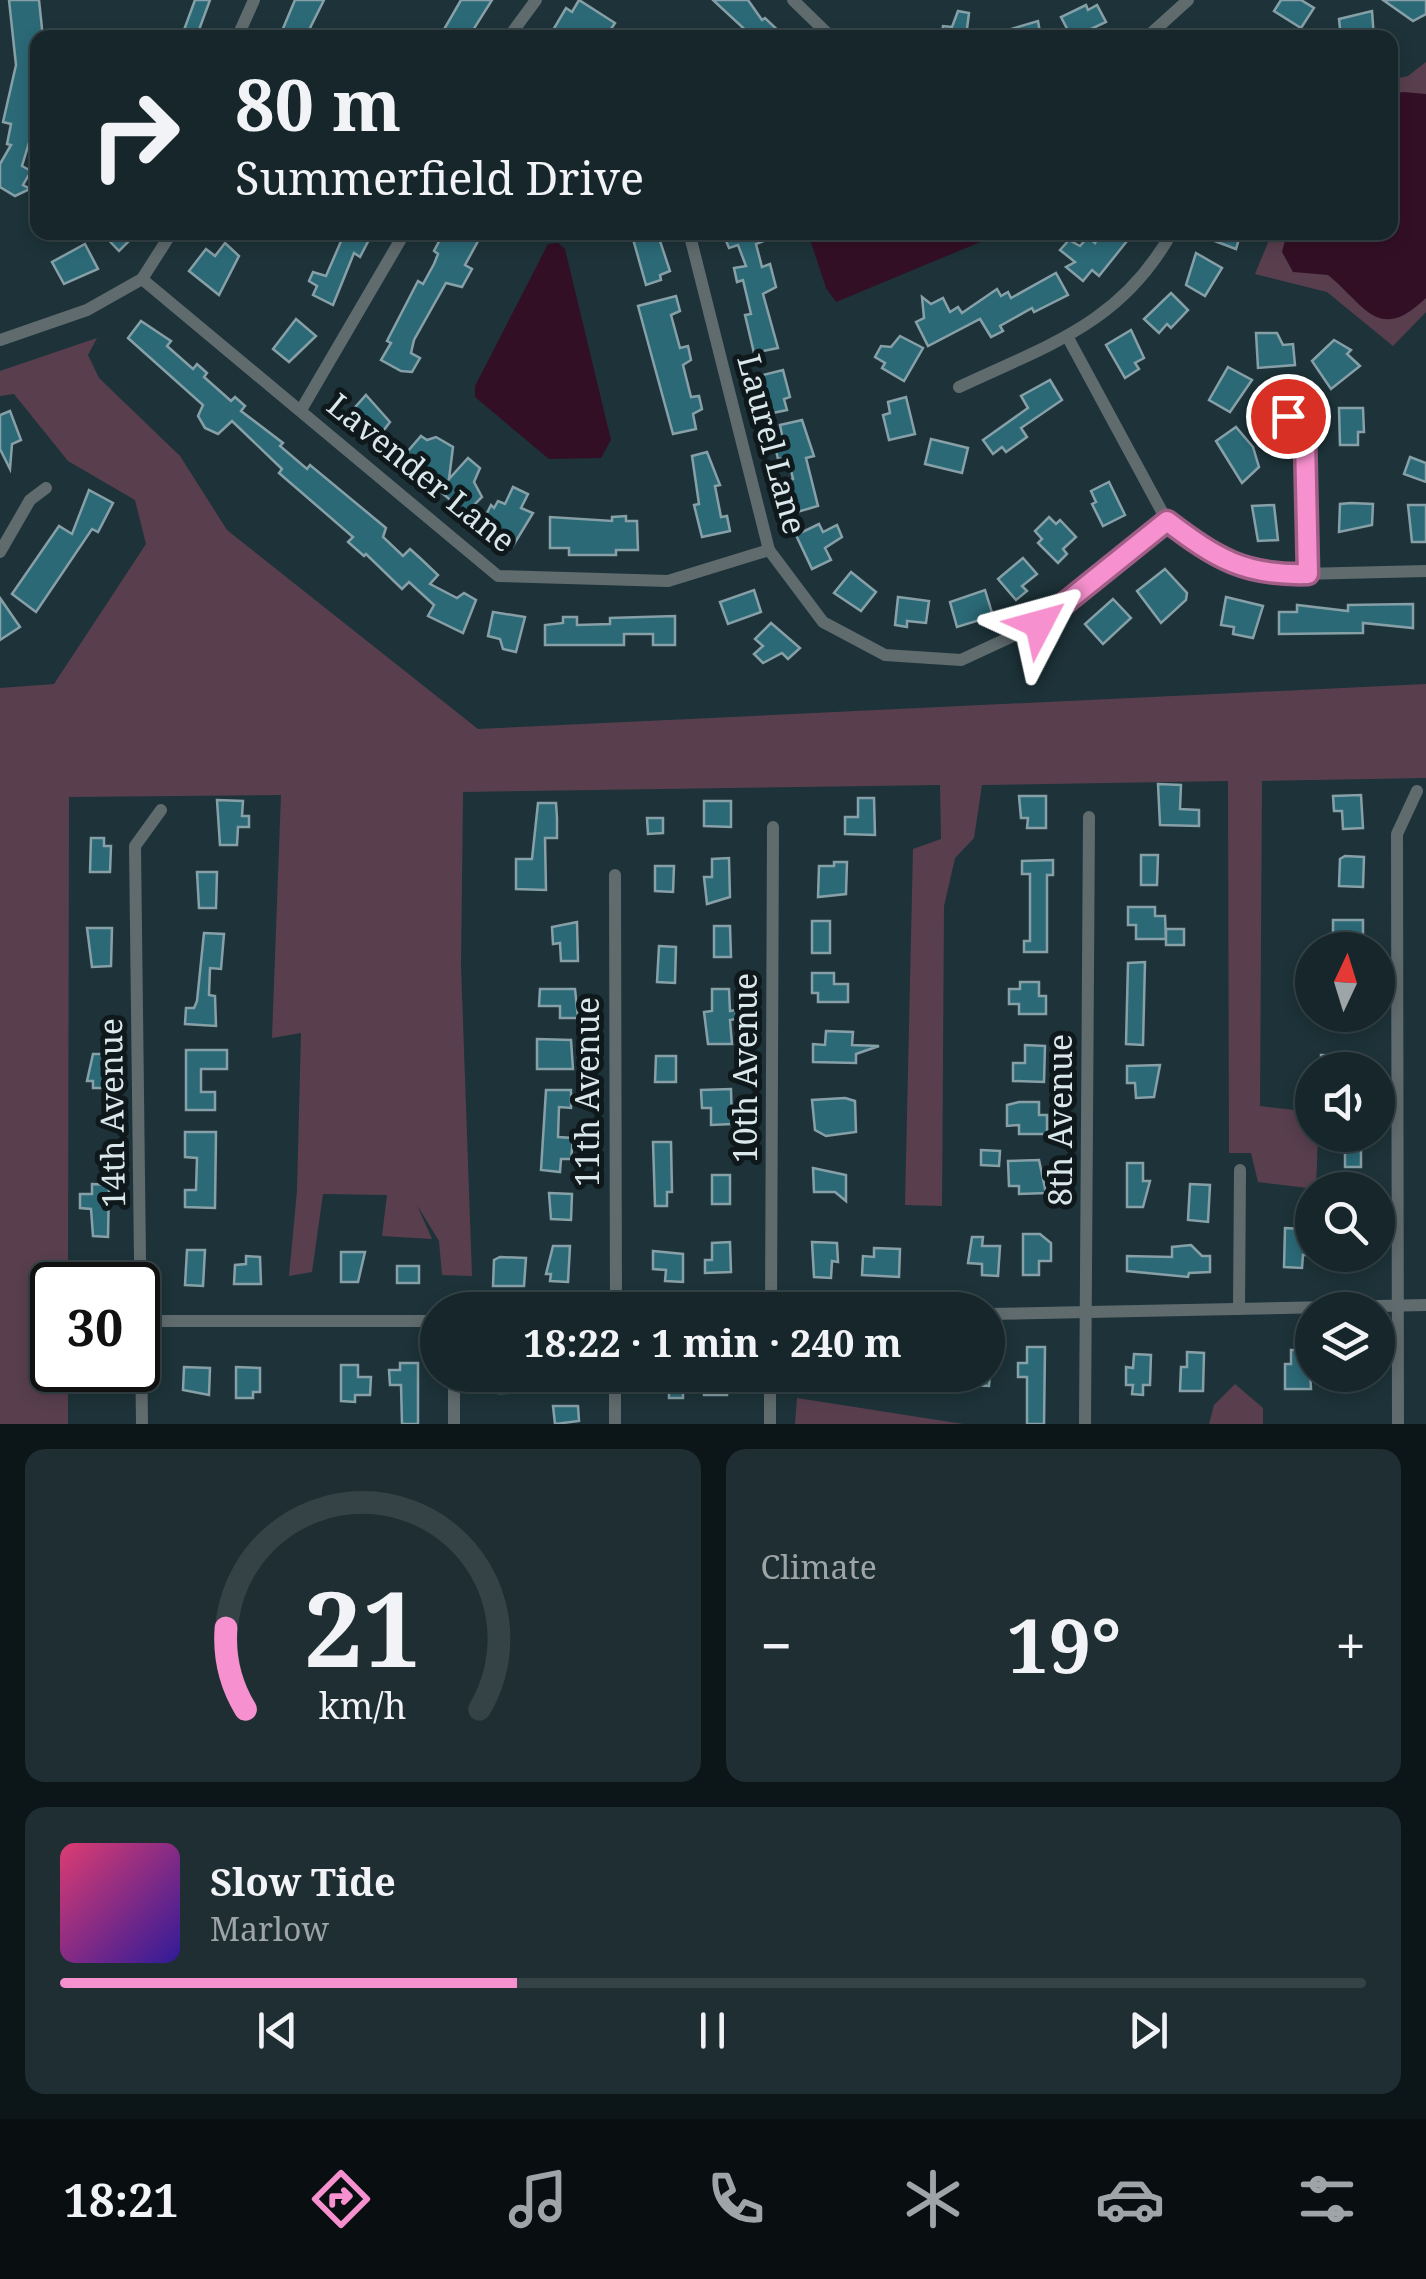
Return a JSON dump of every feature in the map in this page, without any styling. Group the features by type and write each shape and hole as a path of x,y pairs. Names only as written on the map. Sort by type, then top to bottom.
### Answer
{"street":[{"path":"241,30 254,0"},
{"path":"514,30 536,0"},
{"path":"793,0 824,30"},
{"path":"1155,30 1188,0"},
{"path":"0,340 87,310 142,279 167,240"},
{"path":"301,410 400,240"},
{"name":"Laurel Lane","path":"691,240 769,550 823,622 885,655 961,660 1039,624 1167,521"},
{"path":"960,386 1067,336 1129,295 1167,240"},
{"name":"Lavender Lane","path":"142,279 498,576 668,581 769,550"},
{"path":"1067,336 1167,521 1212,555 1263,575 1426,571"},
{"path":"1288,416 1305,439 1308,574"},
{"path":"0,552 30,500 46,488"},
{"path":"1398,1424 1397,834 1416,792"},
{"name":"14th Avenue","path":"141,1262 134,846 161,810"},
{"name":"8th Avenue","path":"1085,1424 1089,817"},
{"name":"10th Avenue","path":"771,1292 773,827"},
{"name":"11th Avenue","path":"616,875 616,1292"},
{"path":"1239,1308 1240,1170"},
{"path":"1005,1314 1426,1304"},
{"path":"160,1321 420,1321"},
{"name":"14th Avenue","path":"142,1392 142,1424"},
{"path":"454,1392 454,1424"},
{"path":"614,1424 615,1392"},
{"path":"770,1392 770,1424"}],"shaded area":[{"path":"1426,62 1426,312 1393,346 1327,292 1255,274 1269,240 1398,240 1398,78 1408,76"},
{"path":"1398,93 1426,94 1426,298 1396,318 1384,319 1363,308 1328,275 1293,272 1282,252 1285,240 1398,240"},
{"path":"811,240 985,240 836,302 826,288"},
{"path":"558,243 565,249 611,440 601,458 549,459 475,397 475,386 548,244"},
{"path":"97,338 88,355 99,378 180,456 227,530 478,729 1426,684 1426,778 1262,781 1260,1106 1295,1110 1295,1152 1317,1152 1317,1172 1295,1172 1295,1186 1258,1182 1251,1153 1229,1153 1228,781 982,785 974,838 955,858 944,906 942,1206 905,1205 913,849 941,839 940,785 463,792 461,966 472,1276 442,1275 439,1241 417,1205 432,1239 382,1236 387,1195 323,1194 312,1272 289,1276 297,1191 301,1033 272,1038 281,795 69,797 68,1262 30,1262 30,1392 68,1392 68,1424 0,1424 0,688 54,684 146,544 135,500 68,461 14,394 0,396 0,371"},
{"path":"1235,1384 1263,1408 1263,1424 1209,1424 1214,1405"},
{"path":"797,1398 963,1424 795,1424"}],"building":[{"path":"9,0 39,0 42,30 30,30 30,140 22,166 30,170 23,185 30,189 15,196 0,187 0,164 11,145 7,144 11,124 3,122 16,65"},
{"path":"195,0 210,0 199,30 184,30"},
{"path":"295,0 324,0 309,30 282,30"},
{"path":"461,0 492,0 473,30 444,30"},
{"path":"579,0 615,23 610,30 553,30 566,8 572,12"},
{"path":"713,0 748,0 762,20 765,18 778,30 745,30"},
{"path":"1281,0 1301,0 1314,8 1301,28 1274,11"},
{"path":"1383,0 1426,0 1426,14 1413,21"},
{"path":"1086,5 1088,10 1097,5 1106,22 1089,30 1068,30 1061,17"},
{"path":"958,11 969,13 967,29 974,30 942,30 943,26 952,27"},
{"path":"1372,11 1373,30 1340,30 1339,19"},
{"path":"1038,21 1040,30 1008,30"},
{"path":"109,240 128,240 119,251"},
{"path":"342,240 369,240 360,257 354,253 333,305 313,295 317,286 309,281 313,272 326,276"},
{"path":"440,240 479,240 465,265 472,269 462,287 446,283 414,340 411,353 420,358 412,372 401,371 381,360 418,281 423,284 434,264 438,254 434,251"},
{"path":"633,240 660,240 670,271 660,275 661,280 646,285"},
{"path":"726,240 764,240 756,244 762,267 770,264 776,287 763,294 778,348 754,353 745,315 751,314 743,280 737,282 734,268 746,266 738,245 729,248"},
{"path":"1069,240 1080,246 1085,240 1128,240 1099,276 1092,270 1083,281 1066,267 1075,262 1060,250"},
{"path":"1212,240 1239,240 1236,249"},
{"path":"225,243 239,256 219,295 189,271 206,249 215,256"},
{"path":"85,244 98,269 64,284 52,262"},
{"path":"1196,253 1222,268 1205,296 1186,285"},
{"path":"1056,273 1068,295 1034,312 1032,308 1000,326 1003,331 991,337 980,319 928,346 916,322 924,318 922,297 931,304 943,298 950,312 958,307 962,313 997,289 1001,296 1008,292 1011,298"},
{"path":"1171,293 1188,310 1171,328 1167,324 1159,333 1144,319"},
{"path":"676,296 680,311 671,315 680,348 688,346 691,360 683,365 691,397 699,396 702,409 693,414 696,429 673,434 638,306"},
{"path":"296,319 316,336 289,362 273,349"},
{"path":"141,321 171,341 167,346 193,369 197,364 207,373 204,377 231,401 235,397 245,406 241,411 283,443 280,446 307,469 310,465 386,528 383,537 403,556 410,549 420,558 438,575 430,584 457,598 464,593 476,600 463,633 428,616 434,605 409,582 402,589 348,542 353,537 279,473 282,469 232,421 218,434 205,428 198,416 203,405 128,338"},
{"path":"1131,330 1144,358 1135,363 1139,369 1125,378 1106,345"},
{"path":"1256,333 1277,333 1283,345 1293,344 1295,365 1258,368"},
{"path":"900,336 923,348 904,381 882,368 885,363 875,357 881,346 891,347"},
{"path":"1334,340 1351,350 1347,354 1360,366 1331,389 1312,361"},
{"path":"1228,367 1252,380 1230,412 1209,400"},
{"path":"783,370 790,397 784,399 787,410 768,414 759,376"},
{"path":"1050,380 1062,400 1021,428 1027,437 1006,452 1002,447 993,454 983,440 1028,408 1021,396"},
{"path":"366,395 390,422 377,439 350,413"},
{"path":"906,397 915,434 889,440 883,415 890,413 888,402"},
{"path":"1339,408 1363,408 1364,432 1358,432 1358,445 1340,445"},
{"path":"10,411 21,440 12,444 10,469 0,449 0,415"},
{"path":"802,420 814,456 806,458 818,506 797,512 784,482 793,479 788,457 778,459 775,446 783,440 780,425"},
{"path":"1236,427 1253,447 1259,467 1242,483 1216,441"},
{"path":"421,436 427,440 436,437 453,447 449,479 468,458 480,468 474,482 482,497 466,513 401,459"},
{"path":"931,439 968,448 962,473 925,464"},
{"path":"707,452 720,485 715,486 721,517 727,516 730,531 702,537 694,505 699,504 692,456"},
{"path":"1410,457 1426,463 1426,482 1404,474"},
{"path":"1109,482 1125,515 1103,526 1092,504 1096,502 1091,491"},
{"path":"513,487 528,494 521,508 533,513 513,546 500,540 503,533 482,523 491,505 494,508 498,501 505,504"},
{"path":"89,490 113,503 98,532 92,529 36,612 12,594 59,526 72,534"},
{"path":"1340,504 1373,504 1372,525 1339,532"},
{"path":"1274,505 1278,540 1258,541 1252,506"},
{"path":"1408,505 1426,505 1426,542 1412,542"},
{"path":"626,516 626,521 637,521 638,550 616,550 616,555 569,555 569,548 550,548 550,517 612,521 612,517"},
{"path":"1049,517 1056,524 1060,520 1076,537 1063,549 1067,554 1058,563 1038,543 1042,539 1035,531"},
{"path":"819,524 823,532 837,525 842,537 825,548 831,560 812,569 796,535"},
{"path":"1023,558 1037,574 1022,586 1027,591 1016,600 998,579"},
{"path":"1165,569 1187,593 1186,600 1161,623 1137,591"},
{"path":"851,572 876,592 861,611 834,593"},
{"path":"754,590 761,612 728,624 720,602"},
{"path":"985,590 993,616 957,627 950,602"},
{"path":"898,597 929,601 926,623 907,621 907,627 895,625"},
{"path":"1226,597 1263,606 1253,638 1233,634 1234,627 1221,625"},
{"path":"0,598 20,627 0,640"},
{"path":"1113,599 1131,618 1103,644 1085,624"},
{"path":"1413,604 1413,628 1363,623 1363,633 1279,634 1279,612 1297,612 1297,605 1348,611 1348,605"},
{"path":"493,612 525,617 516,652 503,649 500,639 488,636"},
{"path":"675,616 675,645 653,645 653,634 624,634 624,645 545,645 545,625 563,623 563,617 577,617 577,625 610,624 610,618"},
{"path":"771,623 800,648 788,659 782,653 763,663 754,654 763,646 755,639"},
{"path":"1158,784 1181,785 1180,809 1199,810 1199,826 1160,825"},
{"path":"1361,795 1363,828 1343,829 1342,811 1334,811 1333,796"},
{"path":"1019,796 1046,796 1046,828 1027,828 1028,818 1021,818"},
{"path":"858,798 874,798 875,835 845,834 845,817 858,817"},
{"path":"217,800 243,801 242,816 249,816 249,827 238,827 237,845 220,845"},
{"path":"704,801 731,801 731,827 704,826"},
{"path":"538,803 556,803 557,838 545,838 546,890 516,889 516,859 532,859"},
{"path":"647,818 663,818 663,833 648,834"},
{"path":"91,838 104,838 104,846 111,846 110,872 90,872"},
{"path":"1141,855 1158,855 1157,885 1141,885"},
{"path":"1364,857 1363,887 1339,886 1340,859"},
{"path":"729,858 730,897 707,904 704,877 712,877 712,859"},
{"path":"1053,860 1053,875 1047,875 1047,952 1024,952 1024,941 1030,941 1030,874 1022,874 1022,861"},
{"path":"834,862 847,862 846,894 818,897 819,866 834,866"},
{"path":"655,866 674,866 673,892 655,891"},
{"path":"197,872 217,872 216,908 199,908"},
{"path":"1128,907 1155,907 1155,916 1165,916 1166,939 1136,939 1136,925 1128,925"},
{"path":"1333,920 1363,920 1363,932 1333,932"},
{"path":"812,921 830,921 830,953 812,953"},
{"path":"577,922 578,961 561,961 560,943 553,944 552,927"},
{"path":"714,926 730,926 731,957 714,957"},
{"path":"87,928 112,928 111,966 92,967"},
{"path":"1166,929 1184,929 1184,945 1166,945"},
{"path":"204,933 224,934 221,969 210,968 209,995 215,996 216,1026 185,1024 186,1008 194,1008 197,1001"},
{"path":"659,946 676,947 675,983 657,982"},
{"path":"1145,962 1143,1045 1126,1044 1128,963"},
{"path":"812,973 834,973 834,984 848,984 848,1002 818,1002 818,993 812,993"},
{"path":"1020,982 1039,982 1039,996 1046,996 1046,1014 1019,1014 1019,1004 1009,1004 1009,989 1020,989"},
{"path":"540,989 575,989 578,1018 560,1018 560,1006 539,1006"},
{"path":"712,989 729,989 730,1011 736,1010 736,1019 730,1020 732,1044 708,1044 704,1012 712,1011"},
{"path":"826,1031 853,1032 852,1045 879,1046 856,1054 856,1063 813,1062 813,1044 825,1045"},
{"path":"537,1039 571,1040 573,1069 537,1069"},
{"path":"1025,1045 1045,1046 1044,1082 1013,1081 1013,1063 1025,1063"},
{"path":"186,1050 227,1050 227,1069 201,1069 201,1092 215,1092 215,1110 186,1110"},
{"path":"93,1054 110,1054 110,1088 93,1088 93,1081 87,1081"},
{"path":"656,1056 676,1056 676,1082 655,1082"},
{"path":"1160,1065 1154,1097 1136,1098 1135,1083 1127,1083 1127,1066"},
{"path":"731,1089 732,1124 711,1125 711,1108 702,1108 701,1090"},
{"path":"546,1090 571,1090 571,1108 559,1107 558,1137 573,1138 571,1159 561,1159 560,1172 541,1170"},
{"path":"812,1100 855,1101 856,1132 826,1136 815,1130"},
{"path":"1039,1102 1039,1115 1047,1115 1047,1134 1019,1134 1019,1125 1007,1126 1007,1105"},
{"path":"185,1132 216,1132 215,1208 185,1207 185,1190 196,1190 197,1158 185,1157"},
{"path":"653,1142 671,1142 672,1192 667,1192 667,1206 655,1206"},
{"path":"981,1150 1000,1151 999,1166 981,1165"},
{"path":"1345,1152 1361,1152 1361,1167 1345,1167"},
{"path":"1039,1160 1046,1193 1019,1194 1019,1186 1009,1186 1008,1161"},
{"path":"1127,1163 1143,1163 1143,1181 1150,1181 1143,1207 1127,1207"},
{"path":"813,1168 846,1175 846,1201 835,1192 814,1192"},
{"path":"712,1175 730,1175 730,1204 712,1204"},
{"path":"92,1184 109,1185 108,1237 93,1236 91,1209 80,1208 80,1194 92,1194"},
{"path":"1190,1184 1210,1185 1208,1222 1188,1220"},
{"path":"549,1193 572,1194 571,1220 551,1219"},
{"path":"1285,1228 1295,1229 1295,1268 1284,1267"},
{"path":"1023,1234 1040,1234 1051,1243 1051,1261 1039,1261 1039,1275 1023,1275"},
{"path":"972,1237 983,1237 982,1246 1000,1246 998,1276 982,1275 982,1264 968,1263"},
{"path":"730,1242 731,1272 705,1273 705,1260 712,1260 712,1243"},
{"path":"812,1242 837,1243 838,1262 832,1261 831,1278 814,1277"},
{"path":"1191,1245 1202,1256 1210,1256 1210,1272 1189,1273 1188,1277 1127,1271 1127,1256 1172,1257 1172,1247"},
{"path":"553,1246 570,1246 568,1282 550,1281 551,1274 546,1274"},
{"path":"874,1248 900,1249 899,1277 862,1275 863,1256 874,1257"},
{"path":"187,1250 205,1250 203,1286 185,1285"},
{"path":"653,1251 683,1254 683,1282 665,1281 666,1270 653,1269"},
{"path":"341,1252 365,1252 358,1282 341,1282"},
{"path":"246,1256 260,1257 261,1284 234,1284 235,1265 246,1264"},
{"path":"526,1258 524,1286 493,1286 494,1260"},
{"path":"397,1266 419,1266 419,1283 397,1283"},
{"path":"1027,1347 1045,1347 1044,1424 1027,1424 1027,1377 1018,1377 1018,1363 1027,1363"},
{"path":"1291,1350 1295,1350 1295,1389 1285,1389 1285,1364 1291,1364"},
{"path":"1187,1352 1204,1353 1203,1391 1180,1391 1181,1367 1187,1367"},
{"path":"1134,1354 1151,1355 1150,1385 1143,1385 1143,1395 1132,1394 1133,1385 1126,1385 1126,1367 1133,1368"},
{"path":"400,1363 418,1363 418,1424 402,1424 401,1385 390,1385 389,1370 400,1370"},
{"path":"341,1365 358,1365 358,1377 371,1377 370,1395 355,1395 355,1402 341,1401"},
{"path":"184,1367 210,1368 209,1395 183,1390"},
{"path":"236,1367 260,1368 260,1392 253,1392 253,1398 236,1398"},
{"path":"669,1392 683,1392 683,1398 669,1398"},
{"path":"704,1392 727,1392 727,1395"},
{"path":"553,1406 578,1406 579,1421 555,1424"}],"route":[{"path":"1039,624 1167,521 1212,555 1263,575 1308,574 1305,439 1288,416"}]}
